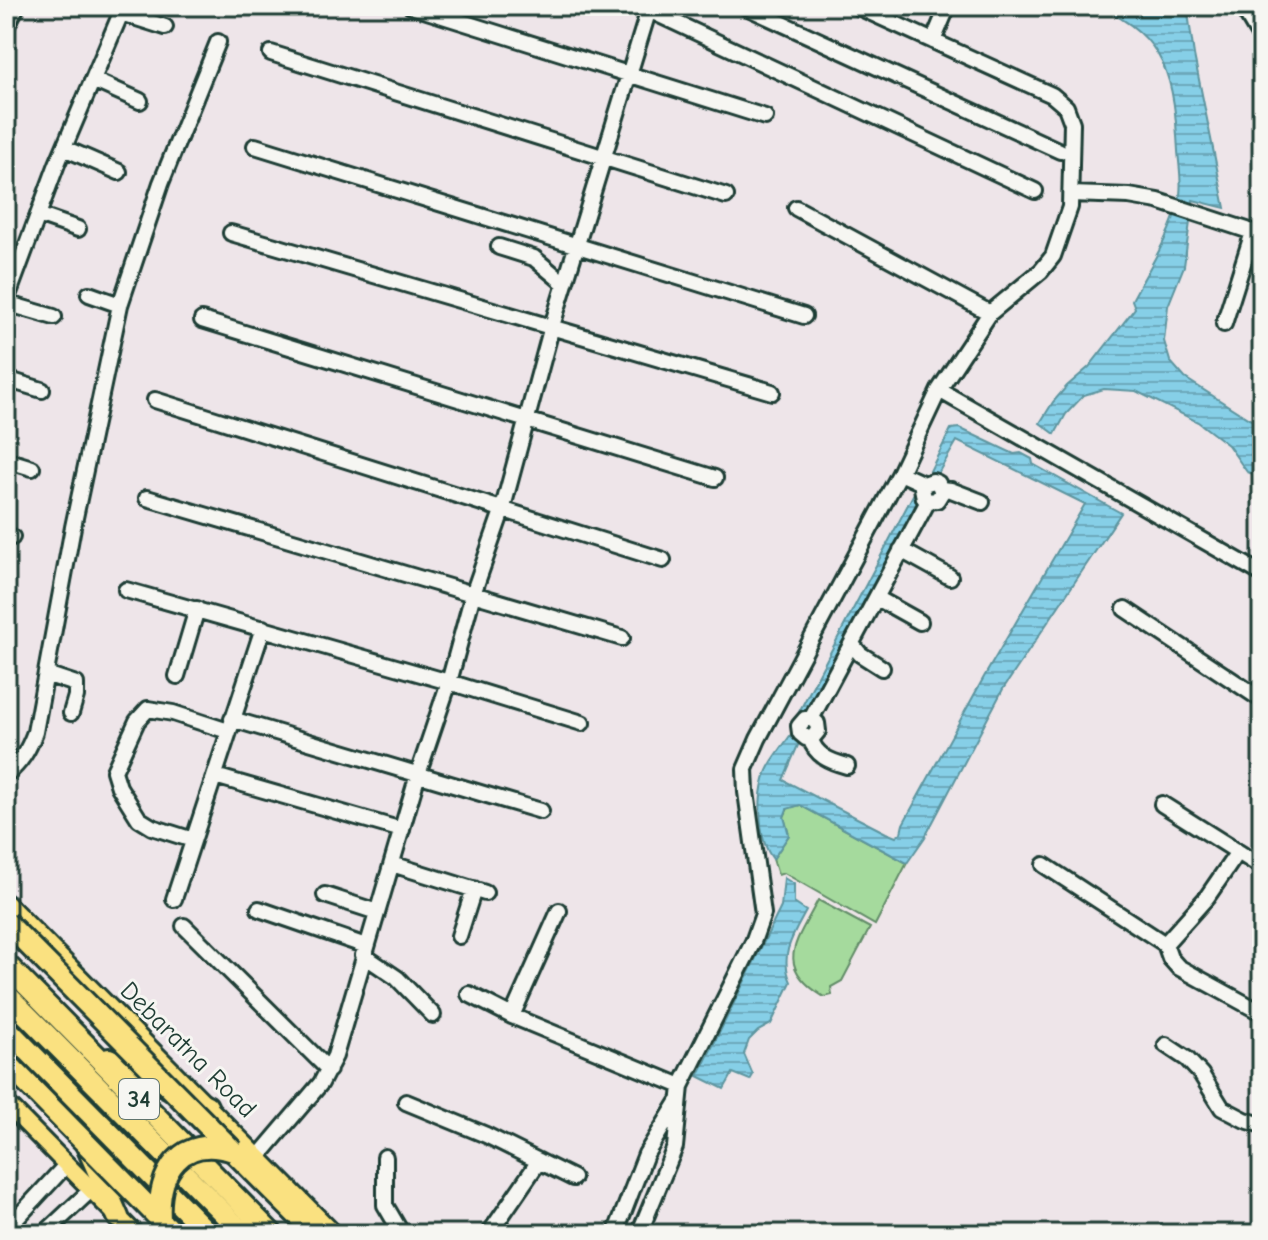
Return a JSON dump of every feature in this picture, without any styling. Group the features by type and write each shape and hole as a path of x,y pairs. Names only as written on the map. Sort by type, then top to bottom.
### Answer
{"highway":[{"path":"6,922 316,1234"},
{"name":"34","path":"6,964 272,1234"},
{"path":"6,994 244,1234"},
{"path":"6,1028 209,1234"},
{"name":"34","path":"6,1042 197,1234"},
{"path":"94,1053 207,1106"},
{"path":"6,1062 167,1227"},
{"path":"67,1102 118,1217"},
{"path":"167,1227 162,1185 169,1168 177,1159 197,1148 205,1146 233,1151"}],"main road":[{"name":"Debaratna Road","path":"6,903 334,1234"},
{"path":"6,1103 135,1234"}],"street":[{"path":"6,27 17,6"},
{"path":"411,6 765,117"},
{"path":"744,6 1060,151"},
{"path":"639,1234 675,1147 681,1086 753,942 763,914 745,769 900,473 939,390 990,313 1041,271 1053,256 1070,207 1072,123 1066,107 1052,95 856,6"},
{"path":"258,1157 329,1070 418,774 449,682 473,594 502,511 552,326 646,7 1035,191"},
{"path":"933,41 947,8"},
{"path":"54,317 6,302 38,215 123,10 165,27"},
{"path":"1247,15 1262,40"},
{"path":"6,775 20,763 35,732 73,527 120,305 161,183 218,42"},
{"path":"271,53 726,196"},
{"path":"93,80 140,101"},
{"path":"255,146 804,316"},
{"path":"64,148 119,172"},
{"path":"1071,194 1129,196 1158,201 1257,231 1224,324"},
{"path":"796,208 990,313"},
{"path":"38,215 78,229"},
{"path":"231,233 772,392"},
{"path":"499,247 534,258 565,284"},
{"path":"89,294 120,305"},
{"path":"202,320 715,478"},
{"path":"6,379 42,390"},
{"path":"939,390 1262,574"},
{"path":"155,400 663,560"},
{"path":"6,460 32,468"},
{"path":"900,473 924,484 933,481 941,489 982,502"},
{"path":"924,484 921,493 928,501"},
{"path":"928,501 937,500 941,489"},
{"path":"147,498 622,638"},
{"path":"806,720 852,644 928,501"},
{"path":"901,550 950,577"},
{"path":"126,590 582,723"},
{"path":"877,598 920,622"},
{"path":"177,676 197,609"},
{"path":"1125,609 1262,700"},
{"path":"174,899 263,628"},
{"path":"852,644 860,654 882,668"},
{"path":"46,674 76,684 78,689 71,713"},
{"path":"193,840 152,827 139,819 119,787 114,771 137,721 148,709 230,725 418,774 541,811"},
{"path":"774,709 817,723 818,731 810,738 816,752 834,763 847,766"},
{"path":"215,776 402,830"},
{"path":"1162,804 1262,867"},
{"path":"1165,944 1207,897 1238,852"},
{"path":"392,864 480,891 459,936"},
{"path":"1044,865 1165,944 1170,958 1178,967 1260,1007"},
{"path":"325,895 377,912"},
{"path":"259,909 363,954 397,978 433,1015"},
{"path":"512,1016 559,911"},
{"path":"184,926 329,1070"},
{"path":"469,994 512,1016 681,1086"},
{"path":"1166,1045 1187,1059 1201,1074 1222,1108 1262,1125"},
{"path":"406,1102 486,1135 573,1178"},
{"path":"615,1234 646,1154 678,1102"},
{"path":"385,1157 385,1205 402,1234"},
{"path":"489,1234 539,1161"},
{"path":"6,1230 67,1164"},
{"path":"44,1234 92,1189"}],"green space":[{"path":"800,805 907,863 875,925 784,873 778,875 773,859 789,835 784,817 788,808"},
{"path":"818,900 870,928 842,981 831,987 832,995 824,997 798,974 794,964 797,941"}],"water":[{"path":"1097,6 1187,6 1225,208 1193,200 1184,266 1168,306 1164,341 1170,361 1185,378 1249,419 1262,423 1262,477 1247,472 1228,445 1198,422 1136,391 1104,389 1084,395 1066,414 1055,434 1040,423 1053,402 1089,367 1135,308 1132,300 1165,239 1180,194 1174,103 1163,64 1139,32 1121,18"},
{"path":"959,428 1014,454 1021,453 1032,459 1033,464 1121,513 1003,689 925,837 907,863 800,805 787,809 784,817 789,835 773,859 762,832 762,788 769,767 794,730 799,743 783,780 886,833 896,837 901,833 903,824 984,677 1085,504 957,441 937,475 930,471 951,429"},
{"path":"914,493 919,493 923,498 808,715 799,712"},
{"path":"784,878 794,884 794,903 806,911 787,954 791,982 771,1024 749,1040 744,1054 753,1075 750,1080 733,1073 724,1089 698,1076 781,907"}]}
